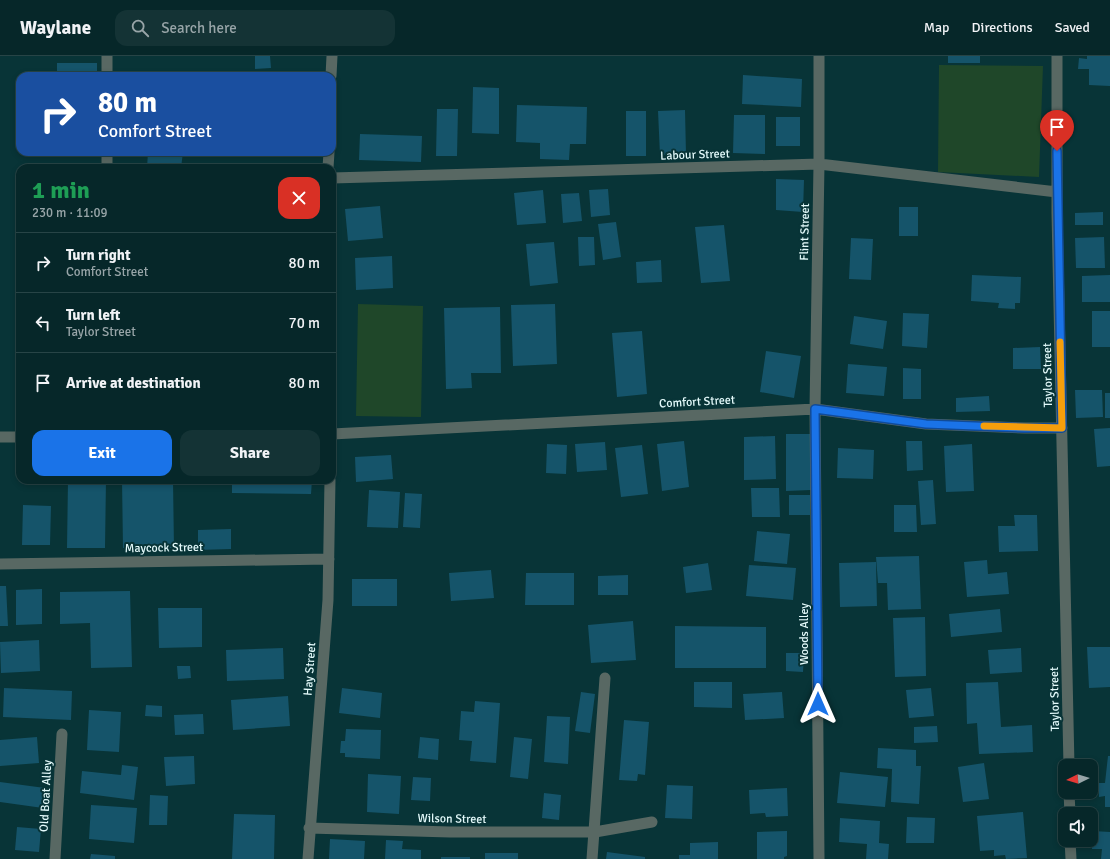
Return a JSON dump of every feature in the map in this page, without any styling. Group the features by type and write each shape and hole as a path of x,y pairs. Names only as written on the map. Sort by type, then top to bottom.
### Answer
{"street":[{"path":"107,56 107,72"},
{"path":"331,72 332,56"},
{"name":"Flint Street","path":"815,409 819,164 819,56"},
{"name":"Taylor Street","path":"1057,56 1057,192 1069,759"},
{"name":"Labour Street","path":"336,178 819,164 1057,192"},
{"name":"Comfort Street","path":"336,434 815,409 926,424 1062,428"},
{"name":"Woods Alley","path":"815,409 819,859"},
{"path":"0,437 16,437"},
{"name":"Hay Street","path":"308,859 309,828 327,615 330,484"},
{"name":"Maycock Street","path":"0,564 329,559"},
{"path":"592,859 605,678"},
{"name":"Old Boat Alley","path":"55,859 62,734"},
{"name":"Wilson Street","path":"309,828 450,832 595,832 652,822"},
{"path":"1070,847 1071,859"}],"green space":[{"path":"939,65 1043,66 1039,177 938,172"},
{"path":"358,304 423,306 421,417 356,416"}],"building":[{"path":"255,56 270,56 271,68 255,69"},
{"path":"948,56 980,56 980,63 948,63"},
{"path":"1087,56 1110,56 1110,86 1089,85 1089,69 1078,69 1079,58 1087,59"},
{"path":"57,63 97,63 97,72 57,72"},
{"path":"743,75 802,79 801,107 742,104"},
{"path":"473,87 499,88 499,134 472,133"},
{"path":"517,105 587,107 586,144 570,144 569,160 540,159 540,143 516,142"},
{"path":"437,109 458,109 457,156 436,156"},
{"path":"685,110 686,154 660,155 658,111"},
{"path":"626,111 646,111 646,156 626,156"},
{"path":"734,115 765,115 765,154 733,153"},
{"path":"776,117 800,117 800,146 776,146"},
{"path":"360,134 422,136 421,162 359,160"},
{"path":"148,156 182,156 182,164 147,164"},
{"path":"776,179 804,180 803,212 776,210"},
{"path":"608,189 610,215 591,217 589,190"},
{"path":"543,190 546,223 517,225 514,193"},
{"path":"579,193 582,221 563,223 561,194"},
{"path":"380,206 383,238 348,241 345,209"},
{"path":"899,207 918,207 918,236 899,236"},
{"path":"1103,212 1103,225 1075,225 1075,213"},
{"path":"616,222 621,257 603,260 598,224"},
{"path":"724,225 730,281 701,283 695,227"},
{"path":"578,237 594,237 595,265 579,266"},
{"path":"1104,237 1105,268 1076,268 1075,238"},
{"path":"851,238 873,239 871,280 849,279"},
{"path":"554,242 558,283 530,286 526,244"},
{"path":"392,256 393,288 356,290 355,258"},
{"path":"661,260 662,282 637,283 636,262"},
{"path":"972,275 1021,277 1020,303 1015,303 1015,309 998,308 999,303 971,301"},
{"path":"1110,275 1110,302 1082,302 1082,276"},
{"path":"555,304 557,364 513,366 511,305"},
{"path":"500,307 501,373 471,373 472,388 446,389 444,308"},
{"path":"1092,311 1110,311 1110,347 1092,347"},
{"path":"903,313 929,314 927,348 902,346"},
{"path":"854,316 887,321 883,349 850,344"},
{"path":"642,331 647,394 617,397 612,333"},
{"path":"1040,347 1041,369 1013,369 1013,348"},
{"path":"766,351 801,356 794,398 760,392"},
{"path":"848,364 887,367 884,396 846,393"},
{"path":"903,368 921,369 921,399 903,399"},
{"path":"1075,390 1102,390 1103,417 1076,418"},
{"path":"1105,393 1110,393 1110,418 1105,418"},
{"path":"989,396 990,411 956,412 956,398"},
{"path":"1110,428 1110,466 1097,467 1094,429"},
{"path":"786,434 810,434 811,490 786,491"},
{"path":"775,436 776,479 744,480 744,437"},
{"path":"684,441 689,487 662,491 657,444"},
{"path":"906,441 922,441 923,470 907,471"},
{"path":"605,442 607,470 577,472 575,444"},
{"path":"547,444 567,445 566,474 546,473"},
{"path":"972,444 974,491 946,492 944,446"},
{"path":"642,445 648,494 621,497 615,448"},
{"path":"838,448 874,450 873,479 837,478"},
{"path":"391,455 393,479 356,482 355,457"},
{"path":"933,480 936,524 921,525 918,481"},
{"path":"68,484 106,484 105,548 67,548"},
{"path":"122,484 173,484 174,548 123,548"},
{"path":"232,484 312,484 311,494 232,493"},
{"path":"751,488 779,488 780,517 752,517"},
{"path":"369,490 400,492 398,528 367,527"},
{"path":"405,493 422,494 420,528 403,527"},
{"path":"789,495 810,495 810,515 789,515"},
{"path":"23,505 51,506 50,545 22,545"},
{"path":"894,505 916,505 917,532 894,532"},
{"path":"1014,515 1037,515 1038,551 999,552 998,526 1015,526"},
{"path":"231,529 231,549 198,550 198,530"},
{"path":"757,531 790,534 787,564 754,561"},
{"path":"919,556 921,609 888,610 887,583 878,583 876,557"},
{"path":"987,560 988,574 1007,572 1009,594 967,597 964,562"},
{"path":"876,562 877,606 840,607 839,563"},
{"path":"708,563 712,590 686,593 683,567"},
{"path":"749,565 796,568 793,600 746,596"},
{"path":"491,570 494,598 451,601 449,573"},
{"path":"526,573 574,573 574,605 525,605"},
{"path":"628,575 628,595 598,595 598,576"},
{"path":"352,579 397,579 397,606 352,606"},
{"path":"0,586 6,586 8,626 0,626"},
{"path":"42,589 42,624 16,625 16,590"},
{"path":"130,591 132,667 91,668 90,623 60,624 60,592"},
{"path":"158,608 202,608 202,647 159,648"},
{"path":"1000,609 1002,632 951,637 949,614"},
{"path":"925,617 926,676 895,677 893,618"},
{"path":"633,621 636,660 591,663 588,625"},
{"path":"675,626 766,627 766,668 675,668"},
{"path":"39,640 40,671 1,673 0,642"},
{"path":"1087,647 1110,647 1110,687 1089,688"},
{"path":"283,648 284,679 227,681 226,650"},
{"path":"1021,648 1022,672 990,674 988,650"},
{"path":"786,653 804,653 803,672 786,671"},
{"path":"177,666 190,666 191,678 178,679"},
{"path":"694,682 732,682 732,708 694,707"},
{"path":"998,682 1001,727 1032,725 1033,752 979,754 977,723 967,724 966,683"},
{"path":"4,688 72,691 71,720 3,717"},
{"path":"342,688 382,693 380,718 339,713"},
{"path":"931,688 934,716 909,718 906,690"},
{"path":"581,692 595,694 590,733 575,731"},
{"path":"782,692 784,718 745,720 743,694"},
{"path":"288,696 290,726 233,730 231,700"},
{"path":"475,701 500,703 496,763 470,761 472,741 459,740 461,711 474,712"},
{"path":"146,705 162,706 162,717 145,716"},
{"path":"89,710 121,712 119,752 87,750"},
{"path":"203,714 204,734 175,735 174,715"},
{"path":"547,716 570,717 568,764 544,762"},
{"path":"624,720 649,722 645,775 638,774 637,781 619,780"},
{"path":"937,726 938,742 914,743 914,727"},
{"path":"346,729 381,730 380,759 345,757 345,753 340,753 341,741 345,741"},
{"path":"37,737 39,763 0,766 0,740"},
{"path":"420,737 439,739 438,760 418,758"},
{"path":"514,737 532,739 528,779 510,777"},
{"path":"878,748 916,750 916,766 921,766 919,804 891,802 892,769 877,768"},
{"path":"194,756 195,784 166,786 164,757"},
{"path":"1108,756 1110,756 1110,807 1105,807 1105,796 1099,797 1099,783 1105,783"},
{"path":"984,763 989,799 963,802 958,767"},
{"path":"122,765 138,767 134,800 80,793 82,771 121,775"},
{"path":"840,772 888,777 885,807 837,803"},
{"path":"368,774 401,776 399,814 367,812"},
{"path":"413,777 431,778 430,801 411,800"},
{"path":"0,782 45,788 43,808 0,802"},
{"path":"667,785 693,786 692,819 665,818"},
{"path":"787,788 788,816 766,817 765,813 750,814 749,790"},
{"path":"544,793 561,795 559,820 542,818"},
{"path":"150,795 168,796 167,825 149,825"},
{"path":"91,805 137,808 134,843 89,839"},
{"path":"1023,812 1027,858 1006,859 1005,855 994,856 994,850 980,851 977,816"},
{"path":"234,814 275,815 274,859 232,859"},
{"path":"907,817 935,818 934,843 906,843"},
{"path":"840,818 880,821 879,843 889,844 888,859 866,859 867,844 839,842"},
{"path":"17,827 41,829 39,852 15,850"},
{"path":"787,831 787,856 784,857 784,859 757,859 757,832"},
{"path":"1098,831 1110,832 1110,859 1101,859 1102,849 1092,849 1092,847 1098,847"},
{"path":"330,839 365,841 364,859 329,859"},
{"path":"386,840 403,841 402,849 421,850 421,859 385,859"},
{"path":"718,842 718,859 679,859 679,855 690,855 690,843"},
{"path":"607,852 645,857 645,859 606,859"},
{"path":"485,853 518,853 518,859 485,859"},
{"path":"91,854 115,856 115,859 90,859"},
{"path":"441,857 470,857 470,859 441,859"}],"slow traffic":[{"path":"984,426 1062,428 1060,342"}],"route":[{"path":"818,704 815,409 926,424 1062,428 1057,151"}]}
